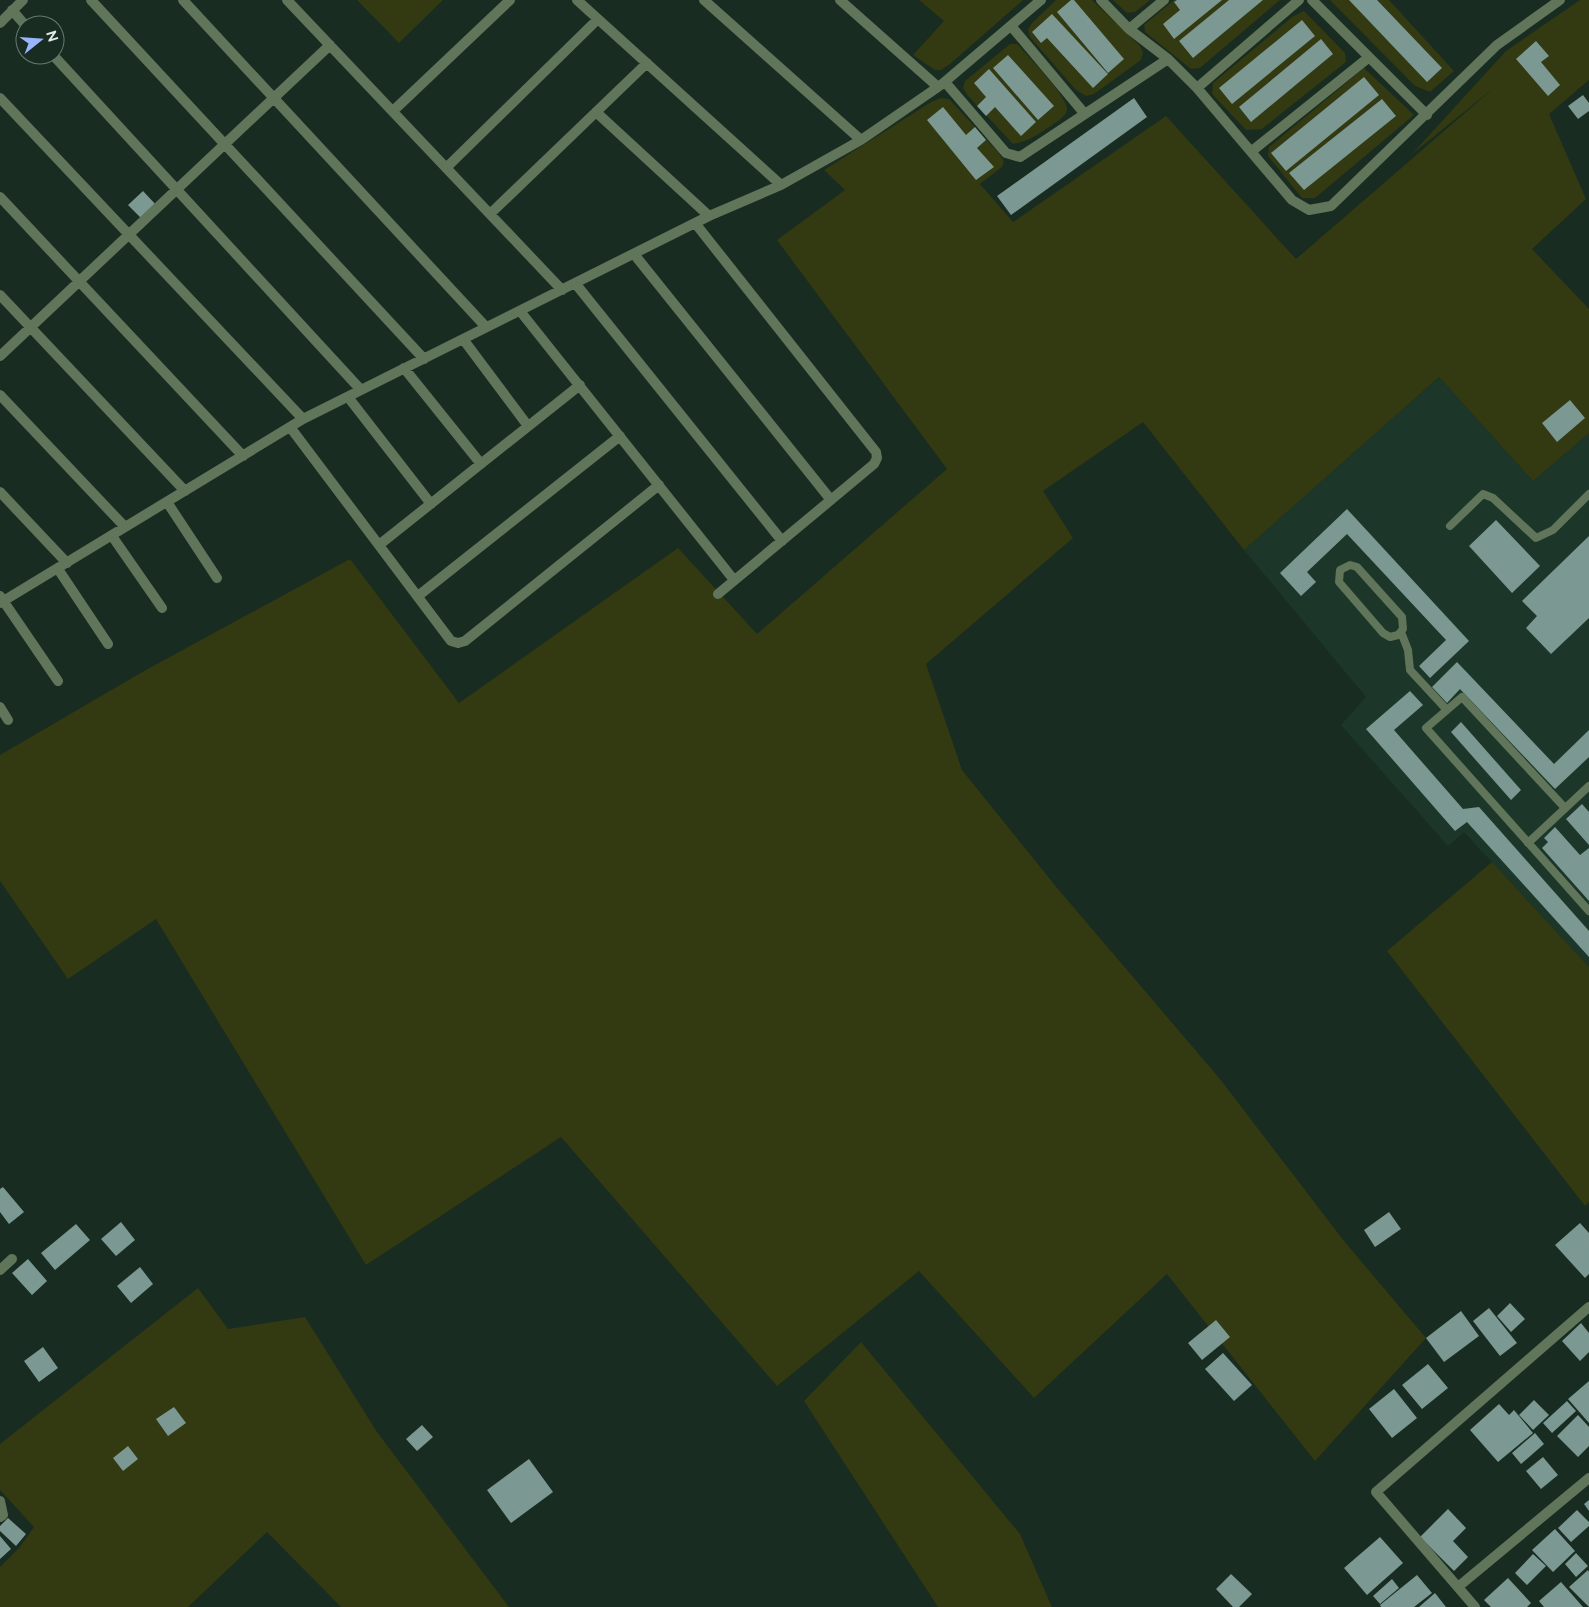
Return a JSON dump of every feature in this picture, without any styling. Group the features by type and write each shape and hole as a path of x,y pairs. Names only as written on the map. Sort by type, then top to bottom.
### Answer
{"street":[{"path":"0,23 22,0"},
{"path":"91,0 424,359"},
{"path":"183,0 486,328"},
{"path":"288,0 562,290"},
{"path":"393,112 510,0"},
{"path":"577,0 781,185"},
{"path":"704,0 861,140"},
{"path":"840,0 941,84 1006,153 1015,156 1024,156 1084,113 1168,59"},
{"path":"58,681 1,600 62,566 303,419 695,223 781,185 861,140 941,84 1012,27 1041,0"},
{"path":"1101,0 1128,29 1168,59 1252,151 1292,200 1309,210 1320,210 1330,206 1427,115 1497,45 1560,0"},
{"path":"1128,29 1164,0"},
{"path":"1196,88 1299,0"},
{"path":"1312,0 1427,115"},
{"path":"12,10 16,15"},
{"path":"446,168 598,18"},
{"path":"1012,27 1084,113"},
{"path":"0,356 330,45"},
{"path":"1252,151 1368,58"},
{"path":"490,214 647,62"},
{"path":"62,65 361,390"},
{"path":"0,98 303,419"},
{"path":"596,112 710,216"},
{"path":"0,197 243,456"},
{"path":"695,223 876,452 877,458 874,464 718,594"},
{"path":"634,254 831,500"},
{"path":"575,283 782,541"},
{"path":"0,295 185,491"},
{"path":"520,310 734,580"},
{"path":"463,339 528,426"},
{"path":"404,368 481,464"},
{"path":"379,545 580,385"},
{"path":"0,395 125,527"},
{"path":"348,397 430,504"},
{"path":"290,427 451,640 458,643 465,641 659,485"},
{"path":"418,596 620,436"},
{"path":"0,492 62,566 108,644"},
{"path":"166,502 217,578"},
{"path":"112,536 162,608"},
{"path":"0,708 8,720"},
{"path":"0,1270 12,1259"},
{"path":"1474,1607 1376,1492 1589,1307"},
{"path":"1458,1587 1589,1478"},
{"path":"0,1501 3,1515 0,1517"}],"lane":[{"path":"1450,526 1483,494 1493,498 1536,538 1553,530 1589,494"},
{"path":"1401,632 1390,637 1383,633 1339,582 1338,574 1342,567 1350,565 1357,567 1402,617 1404,625 1401,632 1408,650 1410,670 1447,710"},
{"path":"1565,808 1462,697 1426,728 1589,911"},
{"path":"1528,843 1589,786"}],"shaded area":[{"path":"357,0 443,0 399,43"},
{"path":"919,0 1023,0 950,64 941,70 935,70 913,55 944,21"},
{"path":"1056,0 1092,0 1140,46 1143,53 1141,60 1094,94 1086,96 1076,90 1030,37 1028,29"},
{"path":"1113,0 1150,0 1135,12 1127,13"},
{"path":"1174,0 1280,0 1200,68 1191,69 1145,32 1144,25"},
{"path":"1330,0 1389,0 1454,71 1430,92 1415,86"},
{"path":"1580,0 1589,0 1589,80 1549,114 1586,199 1532,249 1589,309 1589,433 1533,481 1439,377 1244,550 1143,422 1043,491 1073,538 926,664 962,770 1058,889 1220,1079 1344,1241 1426,1338 1315,1461 1167,1274 1034,1398 919,1271 777,1386 561,1137 366,1265 156,919 68,979 0,881 0,755 144,671 350,559 459,703 678,548 757,634 947,469 777,240 845,190 824,170 931,102 941,98 949,99 998,152 1004,161 1002,167 980,184 1013,222 1166,116 1296,259 1495,87 1412,154 1506,51"},
{"path":"1304,11 1345,53 1346,62 1262,129 1246,130 1212,94 1213,83 1292,17"},
{"path":"1010,44 1017,44 1048,79 1062,97 1067,110 1065,115 1042,132 1028,140 1013,144 968,96 963,88 965,81"},
{"path":"1364,68 1414,115 1315,198 1302,198 1268,156 1269,147"},
{"path":"1439,377 1533,481 1589,433 1589,967 1464,832 1448,846 1341,725 1366,697 1244,550"},
{"path":"1492,862 1589,967 1589,1202 1585,1206 1387,951"},
{"path":"198,1288 228,1329 305,1317 377,1432 509,1607 341,1607 267,1532 188,1607 0,1607 0,1567 19,1548 34,1527 0,1490 0,1444"},
{"path":"861,1342 1020,1534 1052,1607 938,1607 804,1401"}],"building":[{"path":"1071,0 1074,0 1124,59 1108,73 1057,12"},
{"path":"1177,0 1222,0 1174,39 1163,24 1180,10 1174,2"},
{"path":"1229,0 1263,0 1193,58 1179,41"},
{"path":"1349,0 1377,0 1442,68 1427,82"},
{"path":"1052,14 1108,74 1093,88 1047,38 1041,43 1032,32"},
{"path":"1302,20 1315,36 1232,104 1219,88"},
{"path":"1321,39 1333,54 1251,122 1239,107"},
{"path":"1536,41 1549,56 1541,62 1560,85 1548,96 1516,59"},
{"path":"1008,55 1054,106 1038,120 993,68"},
{"path":"989,69 1036,122 1021,136 995,107 986,116 977,106 986,97 974,83"},
{"path":"1364,77 1379,95 1286,171 1271,153"},
{"path":"1583,95 1589,103 1589,111 1578,119 1568,106"},
{"path":"1134,98 1147,117 1011,215 997,196"},
{"path":"1382,99 1396,116 1304,190 1289,173"},
{"path":"943,107 966,135 975,127 986,140 977,148 994,167 976,180 927,120"},
{"path":"143,191 158,207 143,220 128,205"},
{"path":"1570,400 1585,418 1557,442 1542,423"},
{"path":"1347,509 1469,641 1430,678 1419,666 1446,640 1347,534 1307,572 1316,582 1301,596 1280,573"},
{"path":"1496,520 1540,566 1512,593 1469,546"},
{"path":"1589,536 1589,618 1551,654 1526,628 1537,616 1522,601"},
{"path":"1457,662 1554,764 1589,730 1589,757 1555,789 1460,689 1447,703 1432,687"},
{"path":"1410,691 1423,705 1394,730 1463,809 1479,807 1589,931 1589,957 1467,822 1455,831 1366,729"},
{"path":"1461,722 1521,790 1511,800 1451,732"},
{"path":"1582,804 1589,812 1589,845 1566,819"},
{"path":"1555,827 1580,855 1589,848 1589,901 1542,848 1548,842 1544,838"},
{"path":"3,1187 24,1212 9,1224 0,1212 0,1189"},
{"path":"1389,1212 1401,1229 1375,1247 1364,1230"},
{"path":"121,1222 135,1240 116,1256 101,1239"},
{"path":"1580,1223 1589,1233 1589,1274 1585,1278 1555,1245"},
{"path":"76,1224 90,1240 55,1270 41,1253"},
{"path":"28,1259 47,1281 32,1295 12,1273"},
{"path":"140,1267 153,1284 131,1303 117,1286"},
{"path":"1510,1303 1525,1319 1511,1332 1497,1316"},
{"path":"1489,1308 1517,1343 1500,1356 1473,1321"},
{"path":"1461,1311 1479,1336 1444,1362 1426,1338"},
{"path":"1216,1320 1230,1337 1202,1360 1188,1343"},
{"path":"1581,1323 1589,1333 1589,1352 1580,1361 1562,1341"},
{"path":"43,1347 58,1368 39,1382 24,1361"},
{"path":"1223,1353 1252,1385 1234,1401 1205,1369"},
{"path":"1428,1364 1448,1388 1422,1409 1402,1385"},
{"path":"1589,1381 1589,1423 1568,1399"},
{"path":"1394,1389 1417,1418 1392,1438 1369,1409"},
{"path":"1534,1400 1549,1415 1533,1430 1519,1415"},
{"path":"1567,1401 1576,1411 1552,1433 1543,1423"},
{"path":"1499,1404 1509,1415 1514,1410 1533,1433 1498,1462 1470,1430"},
{"path":"174,1407 186,1423 168,1436 156,1419"},
{"path":"1578,1415 1589,1427 1589,1446 1578,1457 1557,1436"},
{"path":"422,1425 433,1437 417,1451 406,1439"},
{"path":"1535,1433 1544,1444 1521,1464 1512,1453"},
{"path":"128,1446 138,1459 123,1471 113,1458"},
{"path":"1543,1457 1558,1475 1541,1489 1526,1471"},
{"path":"529,1459 553,1492 511,1523 487,1490"},
{"path":"1589,1500 1589,1511 1584,1504"},
{"path":"1448,1509 1466,1528 1453,1541 1468,1557 1454,1571 1420,1537"},
{"path":"1577,1510 1589,1522 1589,1526 1571,1542 1558,1528"},
{"path":"8,1518 26,1534 16,1546 0,1531 0,1526"},
{"path":"1555,1529 1575,1551 1553,1572 1532,1550"},
{"path":"0,1536 11,1549 0,1559"},
{"path":"1380,1537 1403,1563 1367,1595 1344,1568"},
{"path":"1576,1553 1588,1566 1576,1577 1565,1564"},
{"path":"1533,1554 1546,1566 1527,1585 1515,1573"},
{"path":"1588,1570 1589,1572 1589,1607 1569,1587"},
{"path":"1231,1574 1252,1594 1239,1607 1233,1607 1216,1589"},
{"path":"1417,1575 1432,1593 1414,1607 1381,1607 1380,1605"},
{"path":"1508,1578 1531,1603 1527,1607 1491,1607 1484,1600"},
{"path":"1392,1579 1399,1588 1380,1604 1373,1596"},
{"path":"1561,1582 1583,1607 1544,1607 1539,1601"},
{"path":"1435,1593 1446,1607 1419,1607"}]}
